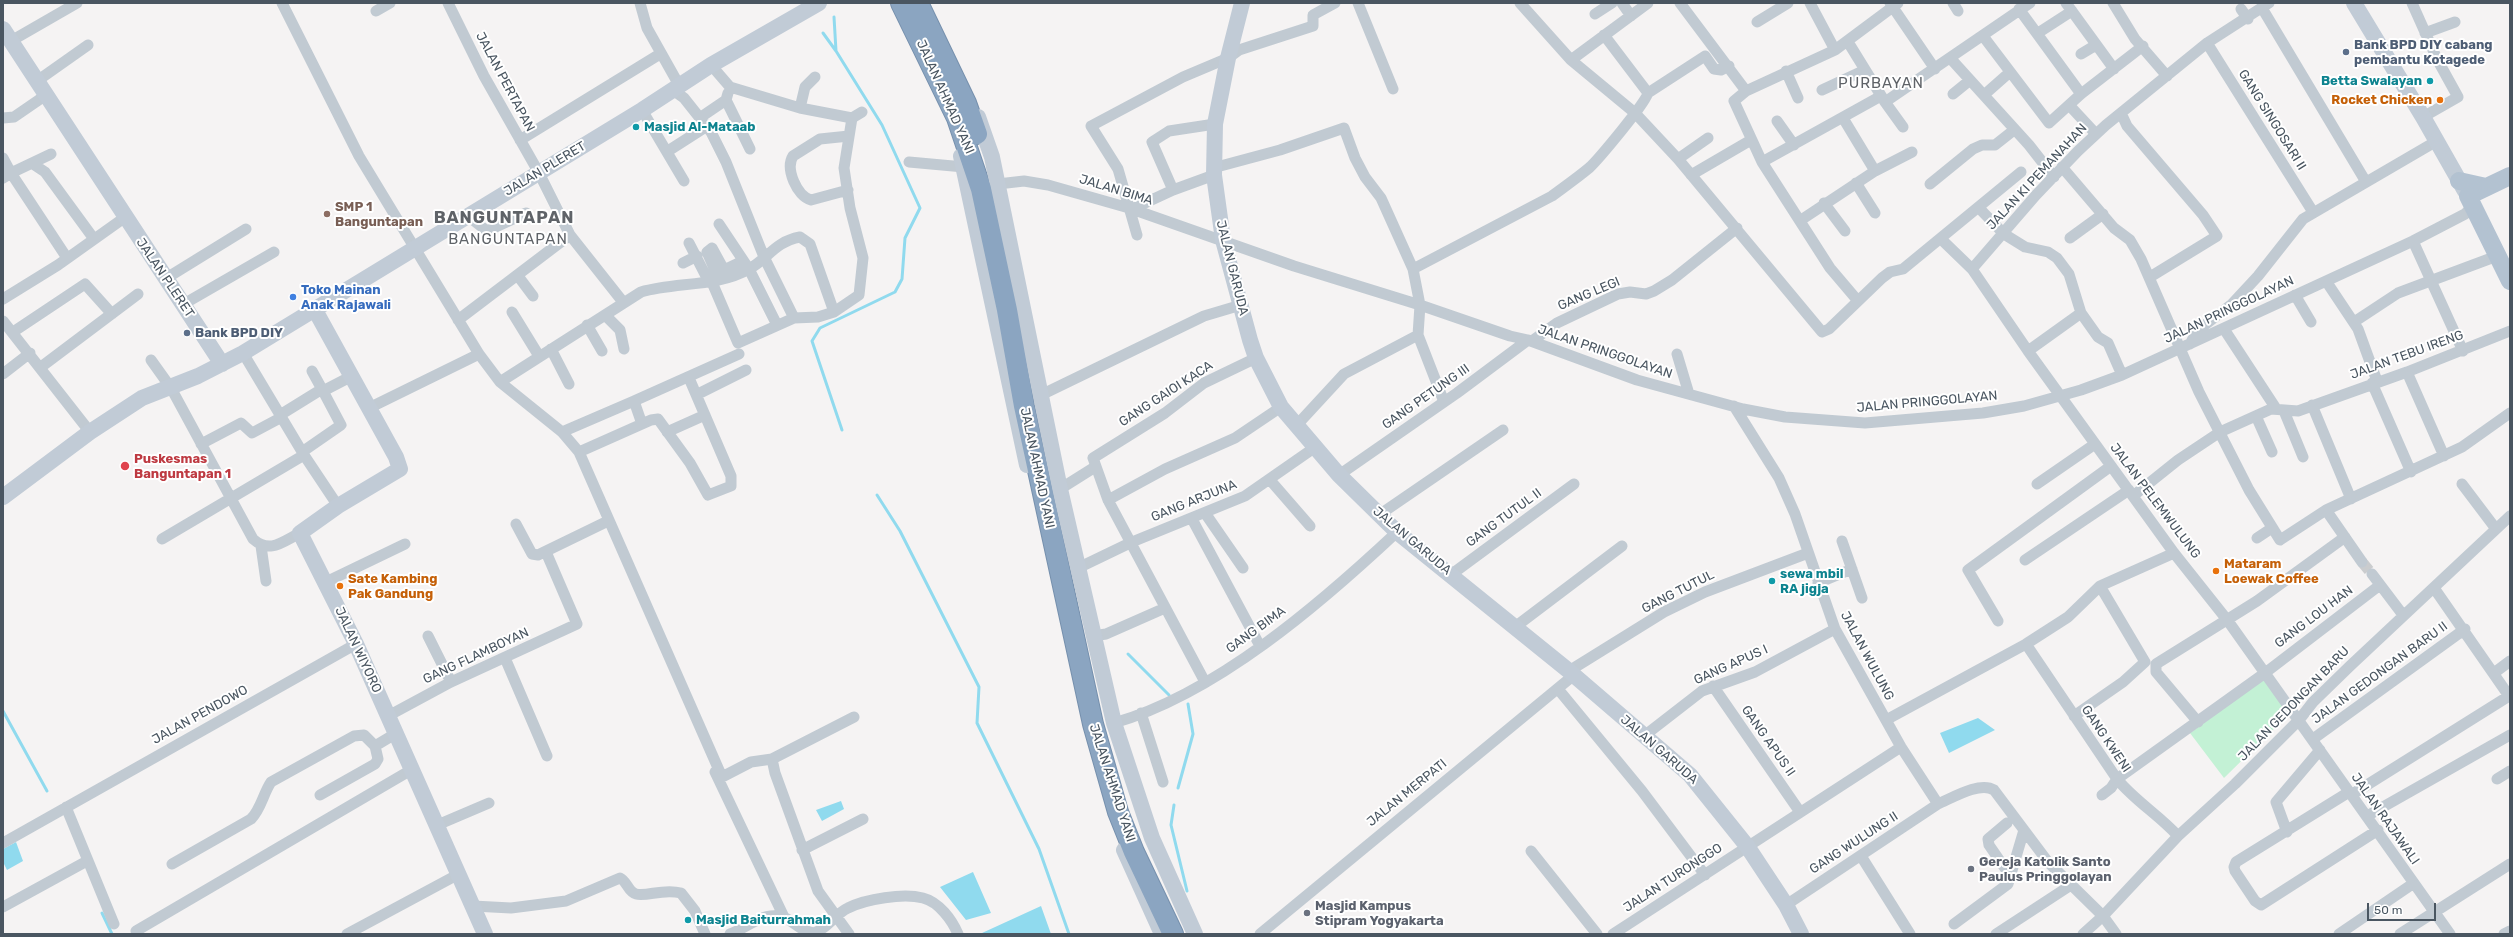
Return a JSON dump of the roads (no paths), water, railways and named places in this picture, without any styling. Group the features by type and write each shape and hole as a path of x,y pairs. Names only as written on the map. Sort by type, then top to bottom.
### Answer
{"highway":[{"name":"JALAN AHMAD YANI","path":"901,3 956,118 981,189 1052,466 1086,644 1117,771 1164,894 1184,934"},
{"name":"JALAN AHMAD YANI","path":"919,6 966,103 986,159 1012,309 1024,406 1100,751 1118,812 1134,852 1173,934"}],"main road":[{"path":"2466,194 2510,176"},
{"path":"2466,194 2510,188"},
{"path":"2466,194 2510,281"}],"street":[{"path":"7,35 77,3"},
{"path":"282,3 359,156 479,354 500,382 562,432 579,452 608,521 722,777 751,762 772,759 854,717"},
{"path":"376,11 390,3"},
{"name":"JALAN PERTAPAN","path":"448,3 484,76 539,173 570,235 623,302"},
{"path":"640,3 647,28 676,88 704,122 726,162 764,257 794,318"},
{"name":"JALAN PLERET","path":"7,35 124,218 222,364 315,310 642,110 801,8 819,3"},
{"name":"JALAN GARUDA","path":"1242,3 1228,58 1215,124 1214,172 1223,240 1256,358 1281,407 1314,448 1379,516 1397,532 1452,574 1571,673 1700,786 1747,846 1786,905 1801,934"},
{"path":"1137,235 1115,162 1091,126 1183,77 1228,58 1239,50 1313,26 1313,15 1335,3"},
{"path":"1358,3 1393,89"},
{"path":"1520,3 1571,60 1635,113 1678,159 1737,228 1822,332 1829,329 1887,274 1899,271 1941,239 2021,172"},
{"path":"1595,14 1612,3"},
{"path":"1622,3 1631,16"},
{"path":"1571,60 1648,3"},
{"path":"1680,3 1706,40 1729,66 1746,91"},
{"path":"1757,22 1788,3"},
{"path":"1810,3 1835,50"},
{"path":"1762,162 1883,99 1935,69 2019,9 2030,3"},
{"path":"2113,3 2135,39 2143,46 2167,76"},
{"path":"2354,3 2423,117 2435,142 2466,194"},
{"path":"2412,3 2458,97 2423,117"},
{"path":"1858,301 1830,268 1801,220 1762,162 1734,104 1736,97 1786,71 1835,50 1848,42 1893,4 1935,69"},
{"path":"919,6 937,27 962,77 984,131 998,184 1041,395 1052,466 1060,489 1114,723 1152,838 1195,934"},
{"path":"2266,6 2366,182"},
{"name":"JALAN KI PEMANAHAN","path":"1972,269 2062,167 2096,134 2207,43 2248,19 2266,6"},
{"path":"2038,33 2069,7 2114,69"},
{"path":"2019,9 2038,33 2081,94"},
{"path":"2241,9 2248,19"},
{"path":"2425,32 2455,22"},
{"path":"1604,35 1648,93"},
{"path":"1983,36 2049,123 2081,94 2143,46"},
{"path":"1848,42 1883,99 1903,127"},
{"name":"GANG SINGOSARI II","path":"2207,43 2313,212"},
{"path":"2081,54 2096,45"},
{"path":"37,81 88,46"},
{"path":"520,140 660,54"},
{"path":"1413,269 1552,196 1567,186 1590,167 1635,113 1648,96 1648,93 1705,56 1714,69 1721,70 1729,66"},
{"path":"1951,59 2054,177"},
{"path":"711,65 730,87 800,108 852,118 862,112"},
{"path":"1822,90 1865,70"},
{"path":"1786,71 1798,98"},
{"path":"1984,95 2010,72"},
{"path":"800,108 806,84 814,77"},
{"path":"1953,94 1969,81"},
{"path":"668,151 704,122 726,100 730,87"},
{"path":"3,118 14,117 46,95"},
{"path":"726,100 750,149"},
{"path":"2069,105 2096,134"},
{"path":"642,110 668,151 684,181"},
{"path":"2121,113 2126,126 2203,215 2217,236 2150,277"},
{"path":"746,265 724,270 712,248 707,252 713,280 738,343 794,318 818,317 834,312 859,295 864,269 864,258 844,168 852,118"},
{"path":"956,118 953,129 964,167 1014,410 1054,577 1089,745 1126,859 1162,934"},
{"path":"1844,118 1875,170"},
{"path":"1776,122 1794,145"},
{"path":"1173,190 1152,142 1168,131 1215,124"},
{"path":"1130,208 1214,172 1344,128 1355,158 1369,183 1381,198 1413,269 1420,305 1418,335 1444,402"},
{"path":"1930,184 1974,149 1982,145 1995,145 2014,130"},
{"path":"848,190 811,200 805,198 798,192 790,163 793,156 820,139 849,136"},
{"path":"1678,159 1708,138"},
{"path":"1691,175 1751,140"},
{"path":"2190,344 2197,331 2245,290 2303,219 2435,142"},
{"path":"1801,220 1824,203 1875,170 1912,152"},
{"path":"7,175 33,164 51,154"},
{"path":"3,158 7,175 68,258"},
{"path":"910,162 964,167"},
{"path":"33,164 45,172 94,239"},
{"path":"2062,167 2114,228 2130,240 2150,277 2199,392 2249,490 2280,540 2326,510 2411,472 2462,447 2510,413"},
{"name":"JALAN BIMA","path":"998,184 1024,181 1048,185 1130,208 1223,240"},
{"path":"1856,183 1874,213"},
{"name":"JALAN PRINGGOLAYAN","path":"1223,240 1294,266 1420,305 1510,336 1530,340 1612,372 1689,394 1785,417 1866,423 1983,413 2024,406 2122,375 2412,242 2465,214 2466,194"},
{"path":"1824,203 1845,231"},
{"path":"1979,208 2004,234 2025,248 2048,252 2057,258 2069,274 2081,313 2098,337 2108,343 2122,375"},
{"path":"468,216 487,231 526,213"},
{"path":"2070,238 2103,214"},
{"path":"3,299 68,258 124,218"},
{"path":"719,224 746,265 777,325"},
{"name":"GANG LEGI","path":"1530,340 1557,324 1618,294 1630,292 1646,294 1654,291 1672,280 1737,228"},
{"path":"165,279 246,229"},
{"path":"458,320 518,276 570,235"},
{"path":"500,382 623,302 651,289 713,280 764,257 778,244 790,239 800,237 808,242 834,312"},
{"path":"1941,239 1972,269 2060,395"},
{"path":"2412,242 2431,279 2463,351"},
{"path":"689,243 713,280"},
{"path":"182,305 274,252"},
{"path":"683,263 697,256"},
{"path":"2354,322 2388,298 2431,279 2497,256"},
{"path":"518,276 533,296"},
{"path":"2326,281 2354,322 2362,338 2375,382 2411,472"},
{"path":"13,332 85,284 112,314"},
{"path":"41,367 138,294"},
{"path":"2295,295 2312,322"},
{"path":"1041,395 1197,319 1241,305"},
{"path":"151,360 171,388 253,539 261,546 271,547 300,533 338,506 400,469 396,457 315,310"},
{"path":"512,312 539,356"},
{"path":"2028,351 2081,313"},
{"path":"605,315 620,330 624,349"},
{"path":"3,321 41,367 90,432"},
{"path":"587,325 602,351"},
{"path":"2224,329 2280,409 2303,457"},
{"name":"JALAN TEBU IRENG","path":"2025,560 2131,493 2220,432 2256,416 2280,409 2298,411 2463,351 2510,331"},
{"path":"1296,426 1344,374 1418,335"},
{"name":"GANG PETUNG III","path":"1339,475 1530,340"},
{"path":"198,376 209,344"},
{"path":"550,349 569,384"},
{"path":"3,374 30,353"},
{"path":"243,353 303,453 338,506"},
{"path":"369,408 479,354"},
{"path":"562,432 689,378 740,354"},
{"path":"1677,354 1689,394"},
{"name":"GANG GAIOI KACA","path":"1060,489 1094,462 1165,413 1204,383 1256,358"},
{"path":"3,497 90,432 142,398 159,390 171,388 222,364"},
{"path":"698,394 746,370"},
{"path":"162,539 303,453 341,425 312,371"},
{"path":"2407,372 2444,456"},
{"path":"201,444 241,423 252,433 322,390 352,376"},
{"path":"579,452 651,420 658,419 690,463 705,492 712,495 730,486 732,481 698,394 689,378"},
{"name":"JALAN PELEMWULUNG","path":"2060,395 2174,553 2228,621 2299,720"},
{"path":"634,401 642,424"},
{"path":"2312,405 2351,499"},
{"name":"JALAN WULUNG","path":"1734,406 1779,478 1795,514 1835,629 1901,747 1938,804"},
{"path":"1108,500 1165,469 1235,438 1281,407"},
{"path":"667,432 705,415"},
{"path":"2256,416 2272,452"},
{"path":"1379,516 1503,430"},
{"path":"2037,484 2095,444"},
{"name":"GANG ARJUNA","path":"1078,568 1132,542 1205,514 1245,496 1314,448"},
{"path":"1094,462 1108,500 1132,542 1165,608 1205,682"},
{"path":"1998,621 1968,570 2111,466"},
{"path":"1270,480 1310,526"},
{"name":"GANG TUTUL II","path":"1452,574 1574,484"},
{"path":"2462,484 2496,529"},
{"path":"2326,510 2362,562"},
{"path":"1205,514 1243,568"},
{"name":"JALAN GEDONGAN BARU","path":"2082,934 2103,916 2178,836 2235,784 2299,720 2313,702 2403,615 2434,588 2510,516"},
{"path":"1192,519 1260,646"},
{"path":"516,524 532,554 546,552 608,521"},
{"path":"2257,538 2272,528"},
{"name":"GANG BIMA","path":"1114,723 1141,713 1205,682 1260,646 1302,614 1397,532"},
{"name":"JALAN WIYORO","path":"300,533 356,644 435,826 486,934"},
{"path":"2198,722 2156,672 2155,666 2228,621 2345,537"},
{"path":"1842,541 1862,598"},
{"path":"326,582 405,544"},
{"path":"261,546 266,581"},
{"path":"1515,627 1622,546"},
{"name":"GANG FLAMBOYAN","path":"388,716 452,682 577,624 546,552"},
{"name":"GANG TUTUL","path":"1571,673 1664,612 1705,592 1808,553"},
{"path":"1886,720 2026,644 2068,617 2100,586 2174,553"},
{"path":"1818,583 1852,569"},
{"path":"2372,574 2403,615"},
{"name":"GANG LOU HAN","path":"2102,795 2111,788 2117,779 2265,673 2380,585"},
{"path":"2074,716 2123,682 2145,662 2100,586"},
{"path":"2378,830 2261,905 2255,901 2234,866 2236,862 2508,698 2508,694 2494,673 2434,588"},
{"path":"1093,636 1106,634 1165,608"},
{"name":"GANG APUS I","path":"1644,736 1684,703 1713,686 1733,681 1755,672 1835,629"},
{"name":"JALAN GEDONGAN BARU II","path":"2313,739 2464,629"},
{"path":"428,636 452,682"},
{"name":"JALAN PENDOWO","path":"3,843 356,644"},
{"name":"GANG KWENI","path":"2026,644 2117,779 2129,794 2163,820 2178,836"},
{"path":"505,658 548,756"},
{"path":"2494,673 2510,661"},
{"name":"JALAN MERPATI","path":"1260,934 1558,689 1571,673"},
{"name":"GANG APUS II","path":"1713,686 1800,812"},
{"path":"1558,689 1642,790 1704,875"},
{"path":"1141,713 1163,782"},
{"name":"JALAN RAJAWALI","path":"2299,720 2350,794 2378,830 2434,912 2444,932"},
{"path":"375,746 395,734"},
{"path":"172,864 251,819 258,811 265,792 271,782 354,736 364,735 375,746 378,759 375,764 320,795"},
{"path":"2367,816 2510,735"},
{"path":"707,742 705,747 713,768 784,917"},
{"path":"1747,846 1901,747"},
{"path":"2287,832 2276,802 2320,750"},
{"path":"772,759 775,773 818,891 849,934"},
{"path":"136,931 411,770"},
{"path":"2497,779 2510,772"},
{"path":"1938,804 1977,789 1990,788 1998,794 2012,819 2024,830 2048,862 2103,916 2116,934"},
{"path":"435,826 489,803"},
{"name":"GANG WULUNG II","path":"1786,905 1938,804"},
{"path":"58,811 87,861 114,924"},
{"path":"802,850 863,819"},
{"path":"2011,877 1989,844 1988,840 2012,819"},
{"path":"1954,924 2005,888 2011,877 2024,830"},
{"name":"JALAN TURONGGO","path":"1613,934 1627,931 1747,846"},
{"path":"1531,851 1598,934"},
{"path":"1861,856 1910,934"},
{"path":"3,907 87,861"},
{"path":"2400,934 2510,864"},
{"path":"347,934 457,875"},
{"path":"473,906 511,908 566,901 620,878 633,893 637,894 660,891 681,893 695,911 705,934"},
{"path":"2339,934 2414,883"},
{"path":"1996,934 2072,884"},
{"path":"730,934 766,916 784,917 806,931 814,933 846,908 873,899 923,898 950,918 958,934"},
{"path":"2504,934 2510,931"}],"water":[{"path":"1978,718 1995,730 1949,753 1940,733"},
{"path":"841,801 844,809 822,821 816,810"},
{"path":"16,842 23,861 7,870 3,862 3,849"},
{"path":"973,872 991,913 966,920 940,887"},
{"path":"1041,906 1051,934 982,934 982,933"}],"waterway":[{"path":"834,17 836,51 882,125 920,208 905,238 902,279 895,292 820,328 812,341 842,430"},
{"path":"823,33 836,51"},
{"path":"877,495 900,531 979,687 977,723 1039,849 1069,934"},
{"path":"1128,654 1169,695"},
{"path":"1178,788 1193,734 1188,704"},
{"path":"3,711 47,791"},
{"path":"1174,805 1171,825 1187,891"},
{"path":"102,913 112,934"}],"tunnel":[{"path":"2362,562 2372,574"}],"place":[{"name":"Bank BPD DIY cabang pembantu Kotagede","path":"2346,52"},
{"name":"Betta Swalayan","path":"2430,81"},
{"name":"Rocket Chicken","path":"2440,100"},
{"name":"Masjid Al-Mataab","path":"636,127"},
{"name":"SMP 1 Banguntapan","path":"327,214"},
{"name":"Toko Mainan Anak Rajawali","path":"293,297"},
{"name":"Bank BPD DIY","path":"187,333"},
{"name":"Puskesmas Banguntapan 1","path":"125,466"},
{"name":"Mataram Loewak Coffee","path":"2216,571"},
{"name":"sewa mbil RA jigja","path":"1772,581"},
{"name":"Sate Kambing Pak Gandung","path":"340,586"},
{"name":"Gereja Katolik Santo Paulus Pringgolayan","path":"1971,869"},
{"name":"Masjid Kampus Stipram Yogyakarta","path":"1307,913"},
{"name":"Masjid Baiturrahmah","path":"688,920"}],"district":[{"name":"PURBAYAN","path":"1881,84"},
{"name":"BANGUNTAPAN","path":"504,218"},
{"name":"BANGUNTAPAN","path":"508,240"}]}
